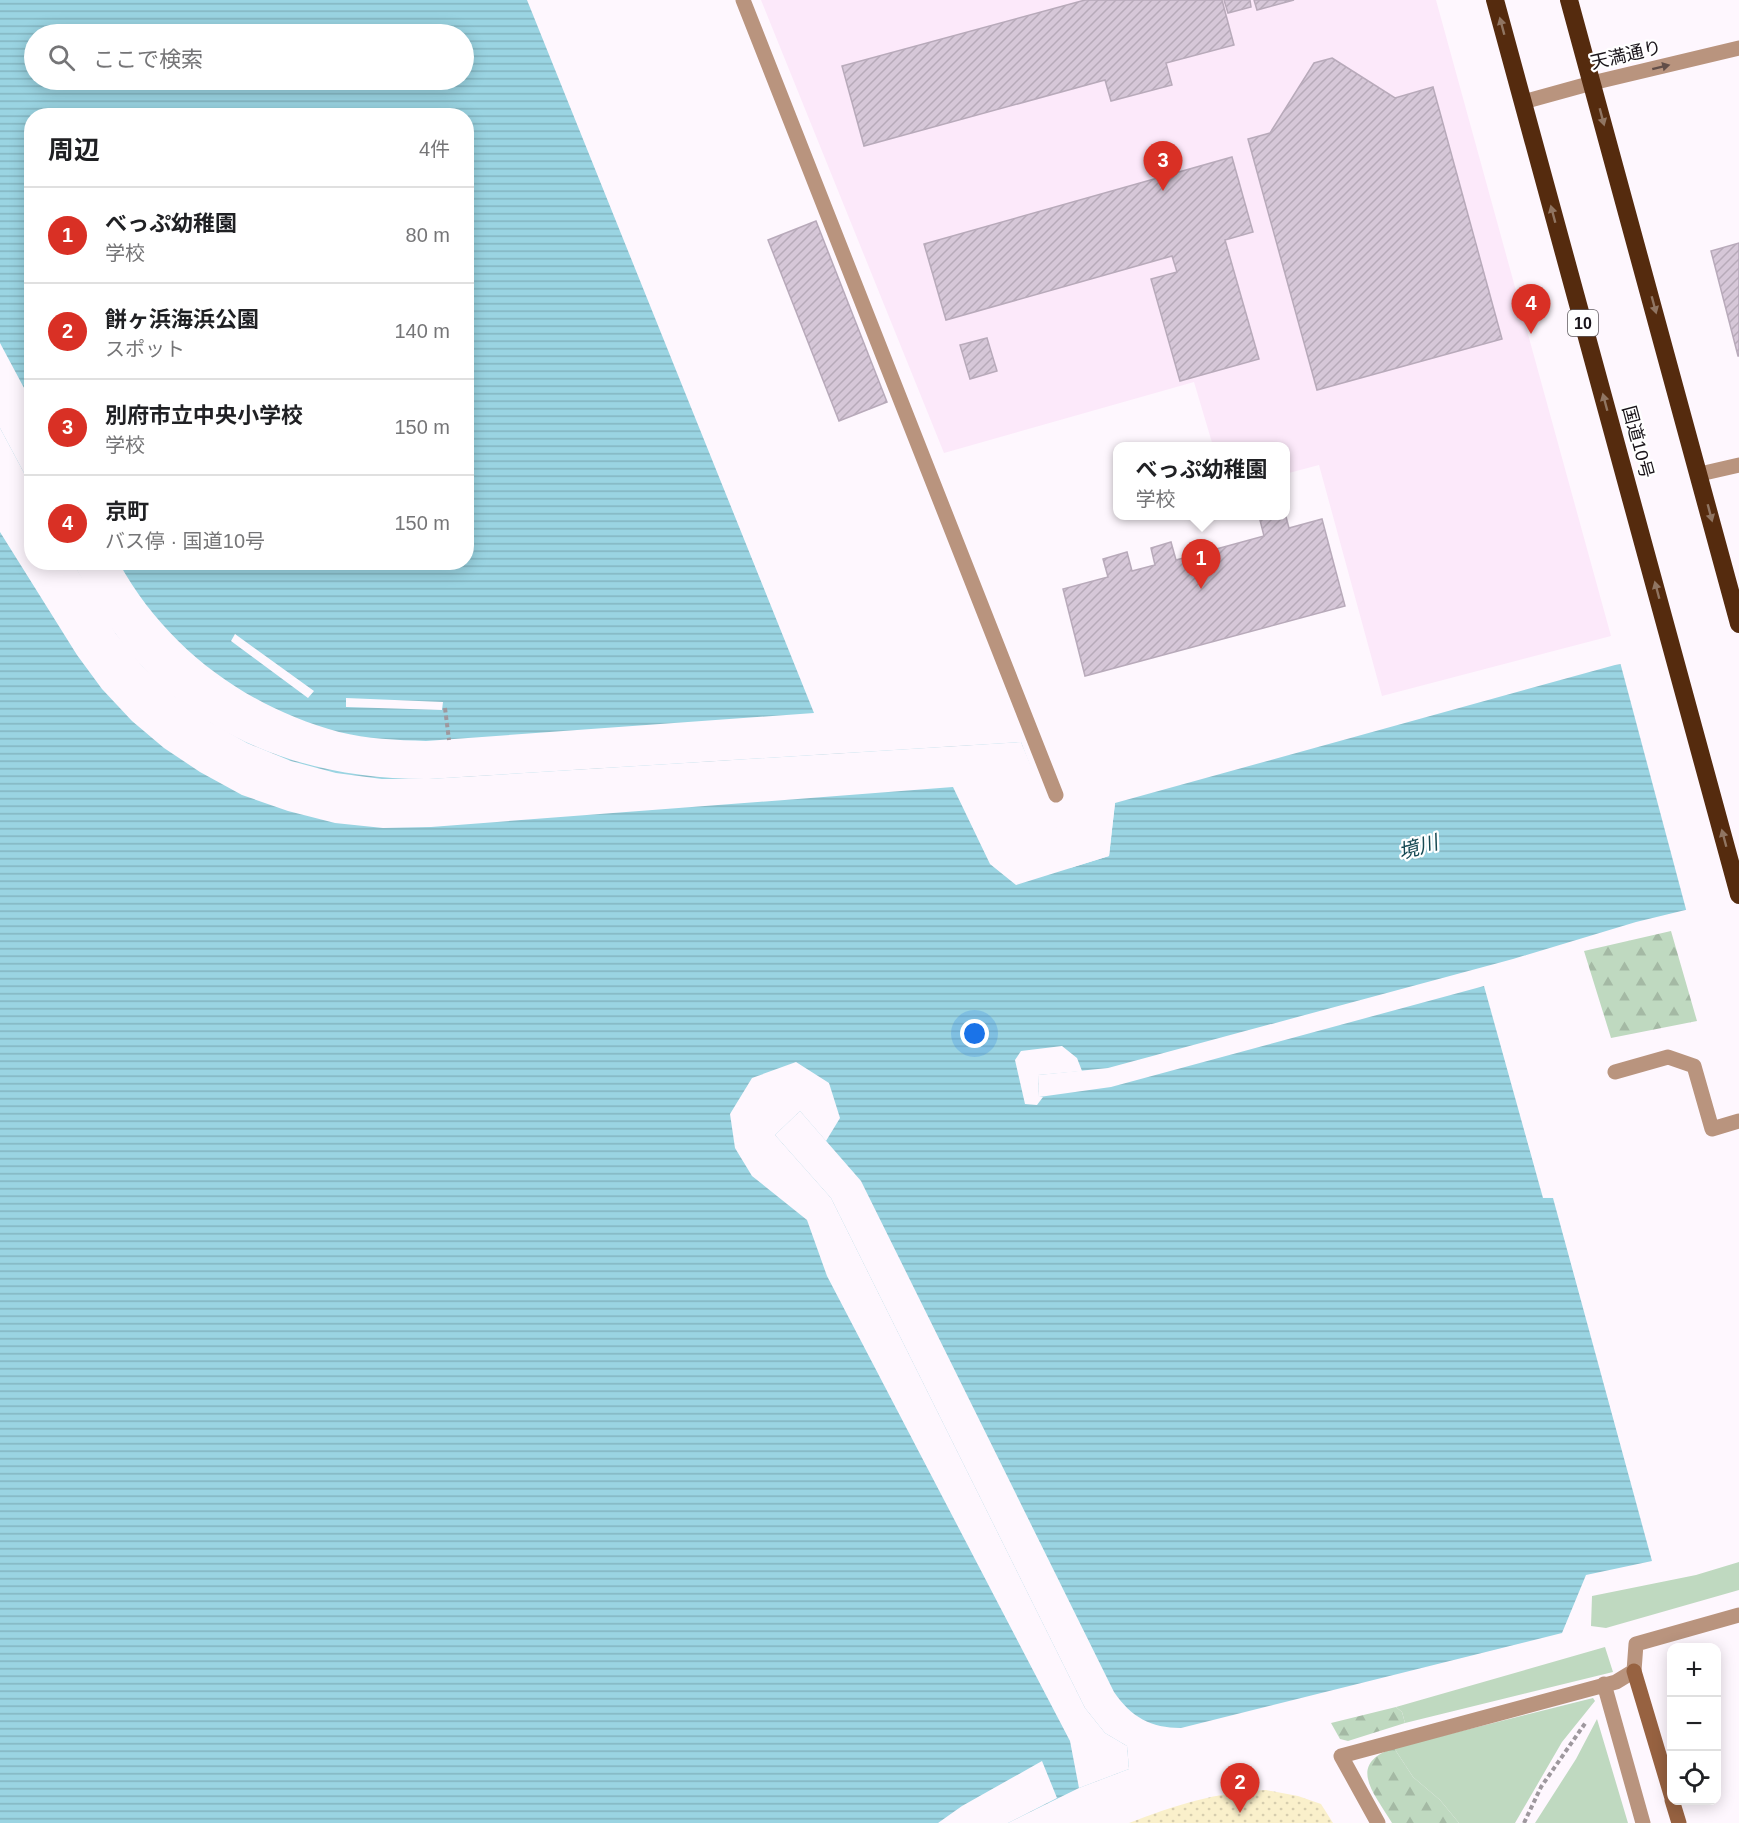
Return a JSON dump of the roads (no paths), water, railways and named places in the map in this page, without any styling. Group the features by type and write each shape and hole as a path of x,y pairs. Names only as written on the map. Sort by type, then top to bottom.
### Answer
{"highway":[{"name":"国道10号","path":"1495,0 1739,894"},
{"path":"1569,0 1739,624"}],"street":[{"path":"743,0 1056,795"},
{"name":"天満通り","path":"1523,102 1592,82 1739,48"},
{"path":"1700,474 1739,465"},
{"path":"1615,1072 1668,1057 1695,1066 1712,1130 1739,1121"},
{"path":"1667,1782 1634,1671 1636,1644 1739,1615"},
{"path":"1378,1823 1341,1756 1616,1682 1634,1671"},
{"path":"1604,1684 1643,1823"},
{"path":"1674,1805 1679,1823"}],"water":[{"path":"0,0 527,0 814,713 426,741 382,739 339,732 272,707 241,690 212,670 160,622 138,594 123,570 474,570 474,108 24,108 24,388 0,343"},
{"name":"境川","path":"0,428 24,473 24,570 77,570 109,625 145,669 178,700 214,725 253,745 295,761 338,771 383,777 429,779 1021,742 1070,868 1109,856 1115,803 1615,665 1739,646 1739,897 1636,922 1513,959 1108,1068 1038,1075 1039,1097 1111,1087 1484,986 1543,1198 1553,1198 1652,1561 1586,1575 1562,1633 1181,1728 1160,1726 1135,1714 1114,1692 861,1181 800,1111 775,1135 831,1198 1085,1708 1105,1733 1127,1746 1129,1769 1079,1788 1008,1823 0,1823"}],"place":[{"name":"別府市立中央小学校","path":"1163,191"},
{"name":"京町","path":"1531,334"},
{"name":"べっぷ幼稚園","path":"1201,589"},
{"name":"餅ヶ浜海浜公園","path":"1240,1813"}]}
